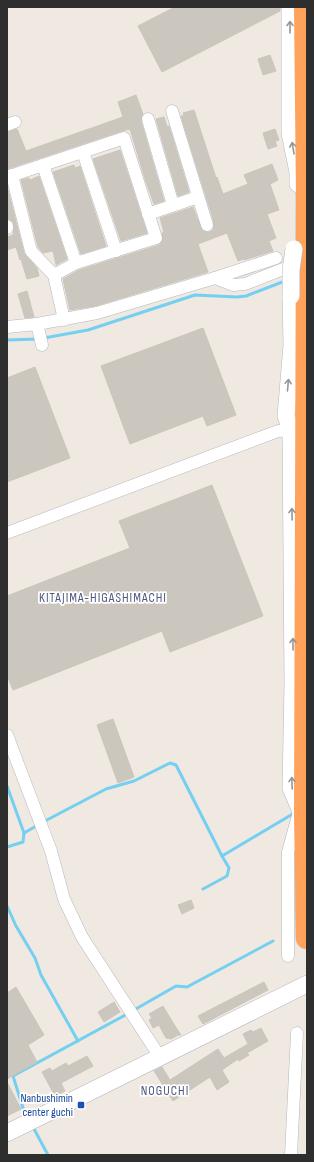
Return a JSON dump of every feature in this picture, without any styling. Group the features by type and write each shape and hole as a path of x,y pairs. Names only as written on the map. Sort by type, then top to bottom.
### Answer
{"highway":[{"path":"295,947 303,810 302,681 307,280 304,258 306,92 305,7"}],"street":[{"path":"290,7 290,133 298,172 304,258"},
{"path":"290,48 306,92"},
{"path":"172,111 207,225"},
{"path":"148,119 173,206"},
{"path":"54,275 76,264 156,238 124,138 10,176 31,251 54,275 64,320"},
{"path":"83,152 116,251"},
{"path":"43,165 76,264"},
{"path":"148,214 198,197"},
{"path":"7,327 64,320 96,313 215,278 276,258"},
{"path":"215,278 233,285 245,284 304,258"},
{"path":"302,681 290,428 286,416 292,345 291,270 304,258"},
{"path":"37,324 42,345"},
{"path":"7,533 278,430 290,428 300,414 306,411"},
{"path":"7,735 51,851 64,898 82,937 160,1057"},
{"path":"7,1133 307,984"},
{"path":"291,1155 297,1033"}],"building":[{"path":"175,7 280,7 280,11 162,72 138,26"},
{"path":"270,55 276,71 263,75 258,59"},
{"path":"136,95 143,114 141,121 164,201 154,204 130,129 7,169 7,132 17,129 26,151 123,117 118,102"},
{"path":"194,110 216,178 217,177 223,194 248,184 244,175 272,164 278,180 270,184 279,210 267,214 276,238 269,241 273,251 238,261 227,233 198,244 208,272 95,306 70,310 63,279 79,270 159,245 163,240 162,233 164,232 160,218 193,207 202,230 210,232 213,230 213,219 181,116 184,116 183,113"},
{"path":"164,117 167,127 169,126 189,192 178,196 156,119"},
{"path":"275,129 279,140 275,141 277,146 268,149 263,133"},
{"path":"120,150 147,233 121,241 93,159"},
{"path":"74,165 75,168 80,166 106,246 81,254 53,172"},
{"path":"39,176 67,259 56,265 53,251 43,253 38,247 21,180 29,178 30,180"},
{"path":"7,186 24,253 37,268 39,276 27,279 16,247 7,250 7,237 13,235 14,228 13,222 8,219 7,215"},
{"path":"27,291 34,317 25,318 18,294"},
{"path":"203,328 236,415 207,426 203,416 130,444 101,366"},
{"path":"35,367 70,458 7,482 7,378"},
{"path":"212,485 263,616 170,652 162,631 13,690 7,675 7,596 130,548 119,521"},
{"path":"113,719 134,777 118,783 97,725"},
{"path":"191,900 194,908 182,914 178,905"},
{"path":"264,982 268,990 203,1024 198,1016"},
{"path":"16,987 44,1035 28,1045 37,1062 7,1079 7,993"},
{"path":"114,1002 120,1012 104,1022 98,1012"},
{"path":"163,1006 181,1035 171,1039 166,1038 159,1025 153,1028 149,1020 152,1018 149,1014"},
{"path":"261,1028 268,1041 247,1053 249,1055 239,1061 238,1059 222,1070 229,1082 217,1090 210,1077 173,1101 154,1071 162,1067 170,1080 218,1049 224,1058 248,1044 243,1034 251,1030 253,1032"},
{"path":"87,1056 93,1066 61,1083 65,1091 55,1096 42,1072 50,1068 52,1071 66,1063 68,1066"},
{"path":"7,1082 21,1109 7,1116"}],"waterway":[{"path":"44,338 88,330 195,295 246,296 285,281"},
{"path":"7,340 38,339"},
{"path":"43,822 106,789 134,781 170,763 176,765 229,868 227,876 203,889"},
{"path":"7,786 24,833 23,842 7,847"},
{"path":"222,856 296,812"},
{"path":"24,833 38,825"},
{"path":"7,906 16,926 35,958 41,975 78,1041"},
{"path":"134,1010 176,986 187,987 273,941"},
{"path":"27,1116 13,1076 129,1013"},
{"path":"33,1127 48,1155"}],"place":[{"name":"Nanbushimin center guchi","path":"81,1105"}],"district":[{"name":"KITAJIMA-HIGASHIMACHI","path":"103,597"},
{"name":"NOGUCHI","path":"165,1090"}]}
